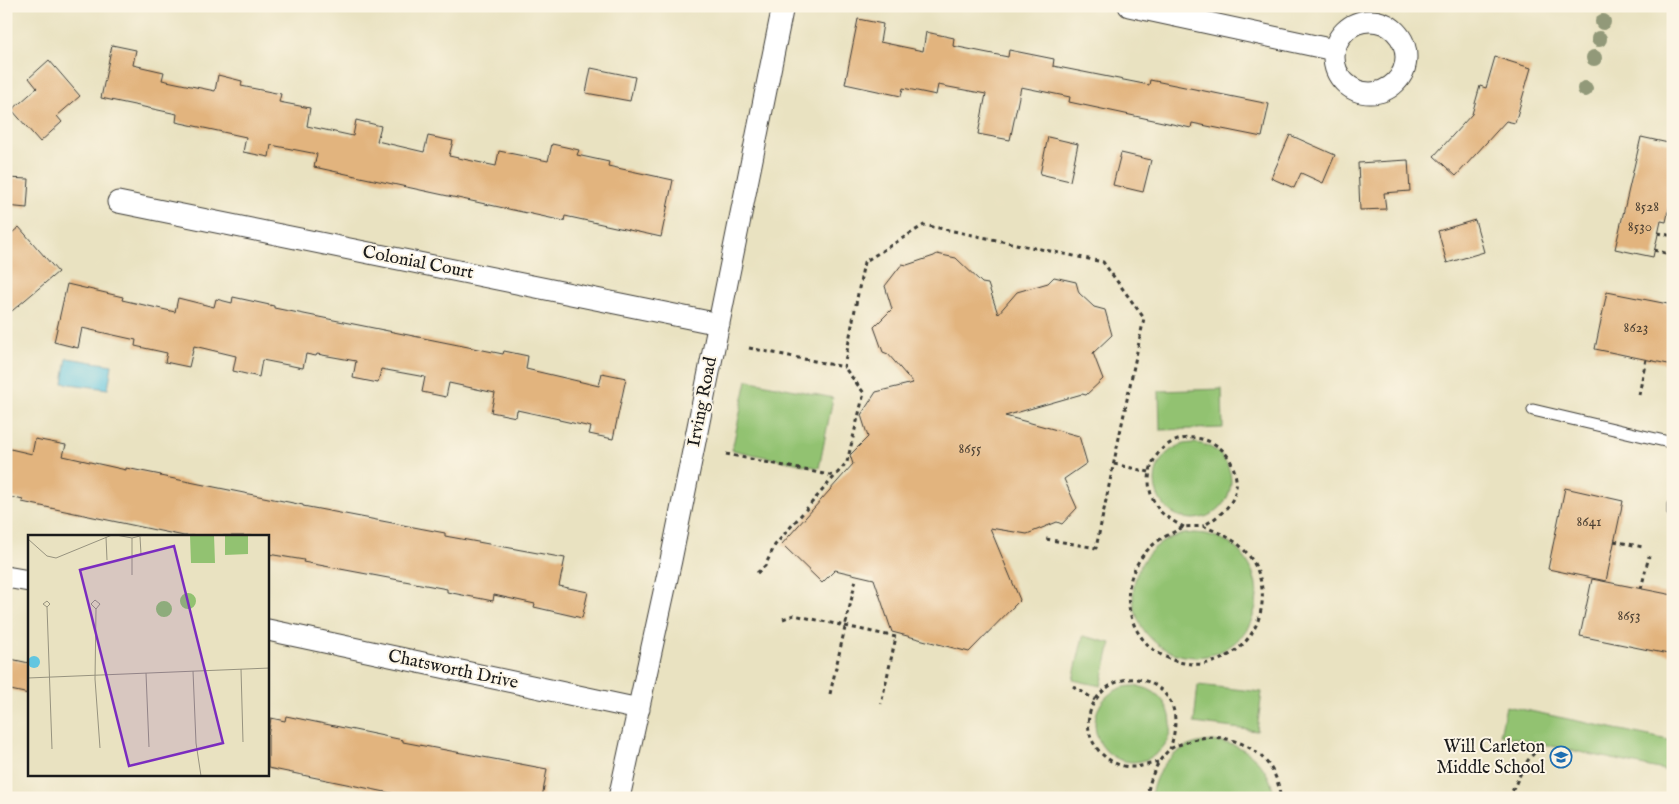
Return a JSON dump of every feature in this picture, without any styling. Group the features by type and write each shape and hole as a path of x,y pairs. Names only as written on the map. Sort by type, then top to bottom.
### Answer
{"street":[{"name":"Irving Road","path":"619,798 671,560 782,6"},
{"path":"1129,6 1334,50"},
{"name":"Colonial Court","path":"118,202 719,324"},
{"path":"6,577 28,581"},
{"name":"Chatsworth Drive","path":"269,630 639,709"}],"lane":[{"path":"1533,410 1673,443"},
{"path":"1673,505 1673,513"}],"path":[{"path":"1668,212 1673,214"},
{"path":"844,367 864,262 924,225 1103,262 1144,318 1114,464 1096,548 1046,539"},
{"path":"1658,232 1673,236"},
{"path":"1654,250 1670,254 1673,239"},
{"path":"749,348 844,367 864,393 847,462 775,544 764,566 757,573"},
{"path":"1638,394 1646,359"},
{"path":"1184,527 1162,512 1153,501 1149,487 1150,472 1154,459 1164,448 1176,440 1191,437 1205,439 1218,445 1228,456 1235,469 1237,483 1233,497 1226,510 1203,526"},
{"path":"726,454 834,476"},
{"path":"1114,464 1150,472"},
{"path":"1203,526 1226,536 1245,550 1258,569 1263,592 1261,613 1253,633 1239,649 1220,660 1200,665 1179,663 1159,654 1143,640 1132,622 1127,599 1131,576 1142,555 1159,539 1184,527 1203,526"},
{"path":"1614,541 1643,548"},
{"path":"1641,588 1649,556"},
{"path":"830,694 856,579"},
{"path":"783,619 794,615 896,637 881,704"},
{"path":"1158,762 1131,767 1117,764 1104,758 1094,746 1089,733 1088,719 1092,704 1100,692 1112,683 1126,679 1141,680 1154,685 1165,694 1173,706 1176,721 1170,749"},
{"path":"1073,686 1095,700"},
{"path":"1147,798 1148,788 1158,762 1170,749 1194,739 1217,736 1240,742 1260,754 1273,771 1280,791 1280,798"},
{"path":"1509,798 1525,764 1539,747"}],"green space":[{"path":"747,380 833,398 819,468 732,450"},
{"path":"1222,389 1223,428 1160,430 1159,391"},
{"path":"1186,443 1200,443 1214,449 1225,460 1231,474 1228,496 1220,508 1200,519 1186,519 1172,513 1161,502 1155,488 1155,474 1161,460 1172,449"},
{"path":"1195,533 1219,538 1230,543 1239,551 1247,560 1252,571 1257,595 1252,619 1247,630 1239,639 1230,647 1219,652 1195,657 1171,652 1160,647 1151,639 1143,630 1138,619 1133,595 1138,571 1143,560 1151,551 1160,543 1171,538"},
{"path":"1083,636 1111,643 1101,686 1073,680"},
{"path":"1198,685 1262,692 1257,731 1194,723"},
{"path":"1126,686 1140,686 1154,692 1165,703 1171,717 1168,739 1160,751 1140,762 1126,762 1112,756 1101,745 1095,731 1095,717 1101,703 1112,692"},
{"path":"1506,706 1673,741 1673,772 1500,735"},
{"path":"1213,741 1241,748 1249,753 1266,773 1273,789 1274,798 1151,798 1155,780 1170,758 1185,747 1196,743"}],"water":[{"path":"67,358 112,365 108,389 63,383"}],"building":[{"path":"858,19 883,24 880,42 923,51 926,32 954,38 953,46 1008,57 1009,50 1054,59 1053,66 1149,85 1150,80 1269,104 1262,137 1192,123 1191,128 1069,102 1070,97 1021,87 1010,140 978,134 986,94 938,85 936,95 903,88 901,96 845,84"},
{"path":"112,45 136,50 133,65 164,72 162,80 215,91 218,75 242,81 241,86 281,94 279,102 310,108 307,126 353,136 356,120 381,126 377,141 424,152 428,136 453,141 449,156 496,166 499,151 548,161 552,144 579,150 577,155 609,162 608,166 673,180 661,237 565,216 564,221 314,167 317,154 271,145 269,157 243,152 246,137 176,122 177,114 101,98"},
{"path":"1495,57 1531,68 1515,123 1506,121 1456,176 1434,156 1472,114 1480,86 1486,88"},
{"path":"49,60 80,96 57,116 62,122 40,142 12,110 37,88 29,78"},
{"path":"591,68 635,77 630,101 586,93"},
{"path":"1290,135 1335,155 1323,183 1301,173 1294,188 1271,178"},
{"path":"1048,137 1078,144 1070,181 1040,174"},
{"path":"1641,137 1673,144 1673,190 1666,222 1661,221 1653,257 1615,249"},
{"path":"1121,153 1151,160 1143,192 1113,185"},
{"path":"1408,160 1410,191 1384,193 1386,209 1360,210 1358,163"},
{"path":"6,178 29,179 27,208 6,206"},
{"path":"1475,220 1484,252 1447,263 1438,231"},
{"path":"19,227 58,272 6,316 6,238"},
{"path":"937,254 956,258 982,283 988,284 998,314 1017,292 1048,283 1054,277 1076,282 1079,293 1094,307 1105,310 1112,335 1093,353 1103,379 1086,395 1082,394 1005,416 1079,436 1087,463 1064,479 1077,508 1062,524 1057,522 1027,534 990,528 1020,600 969,652 892,632 874,579 835,570 822,583 782,544 853,464 850,455 868,437 861,415 876,392 913,383 888,354 883,352 874,327 892,309 885,286 902,264 907,265"},
{"path":"67,284 123,297 122,300 175,312 178,298 214,307 216,299 232,303 233,297 274,306 274,308 503,354 504,351 528,356 526,369 599,386 602,373 626,378 613,439 589,434 591,427 559,419 517,410 516,417 491,412 495,393 449,383 446,397 422,392 425,377 381,369 378,383 353,378 356,361 317,354 316,356 306,354 303,368 262,360 259,377 233,371 236,356 194,346 189,367 165,362 167,353 135,346 136,340 82,328 78,348 54,342"},
{"path":"1607,292 1673,305 1673,365 1595,349"},
{"path":"35,439 66,445 63,456 303,506 445,533 445,536 565,558 559,586 588,592 582,618 534,607 535,604 494,595 493,601 447,592 447,589 269,554 269,535 179,535 22,502 23,500 6,496 6,448 32,454"},
{"path":"1565,488 1623,501 1606,581 1548,569"},
{"path":"1592,579 1673,595 1673,655 1580,636"},
{"path":"6,658 28,663 28,694 6,689"},
{"path":"286,716 403,740 403,742 547,769 542,798 405,798 405,796 269,768 269,730 271,718 285,721"}],"place":[{"name":"Will Carleton Middle School","path":"1561,757"}]}
